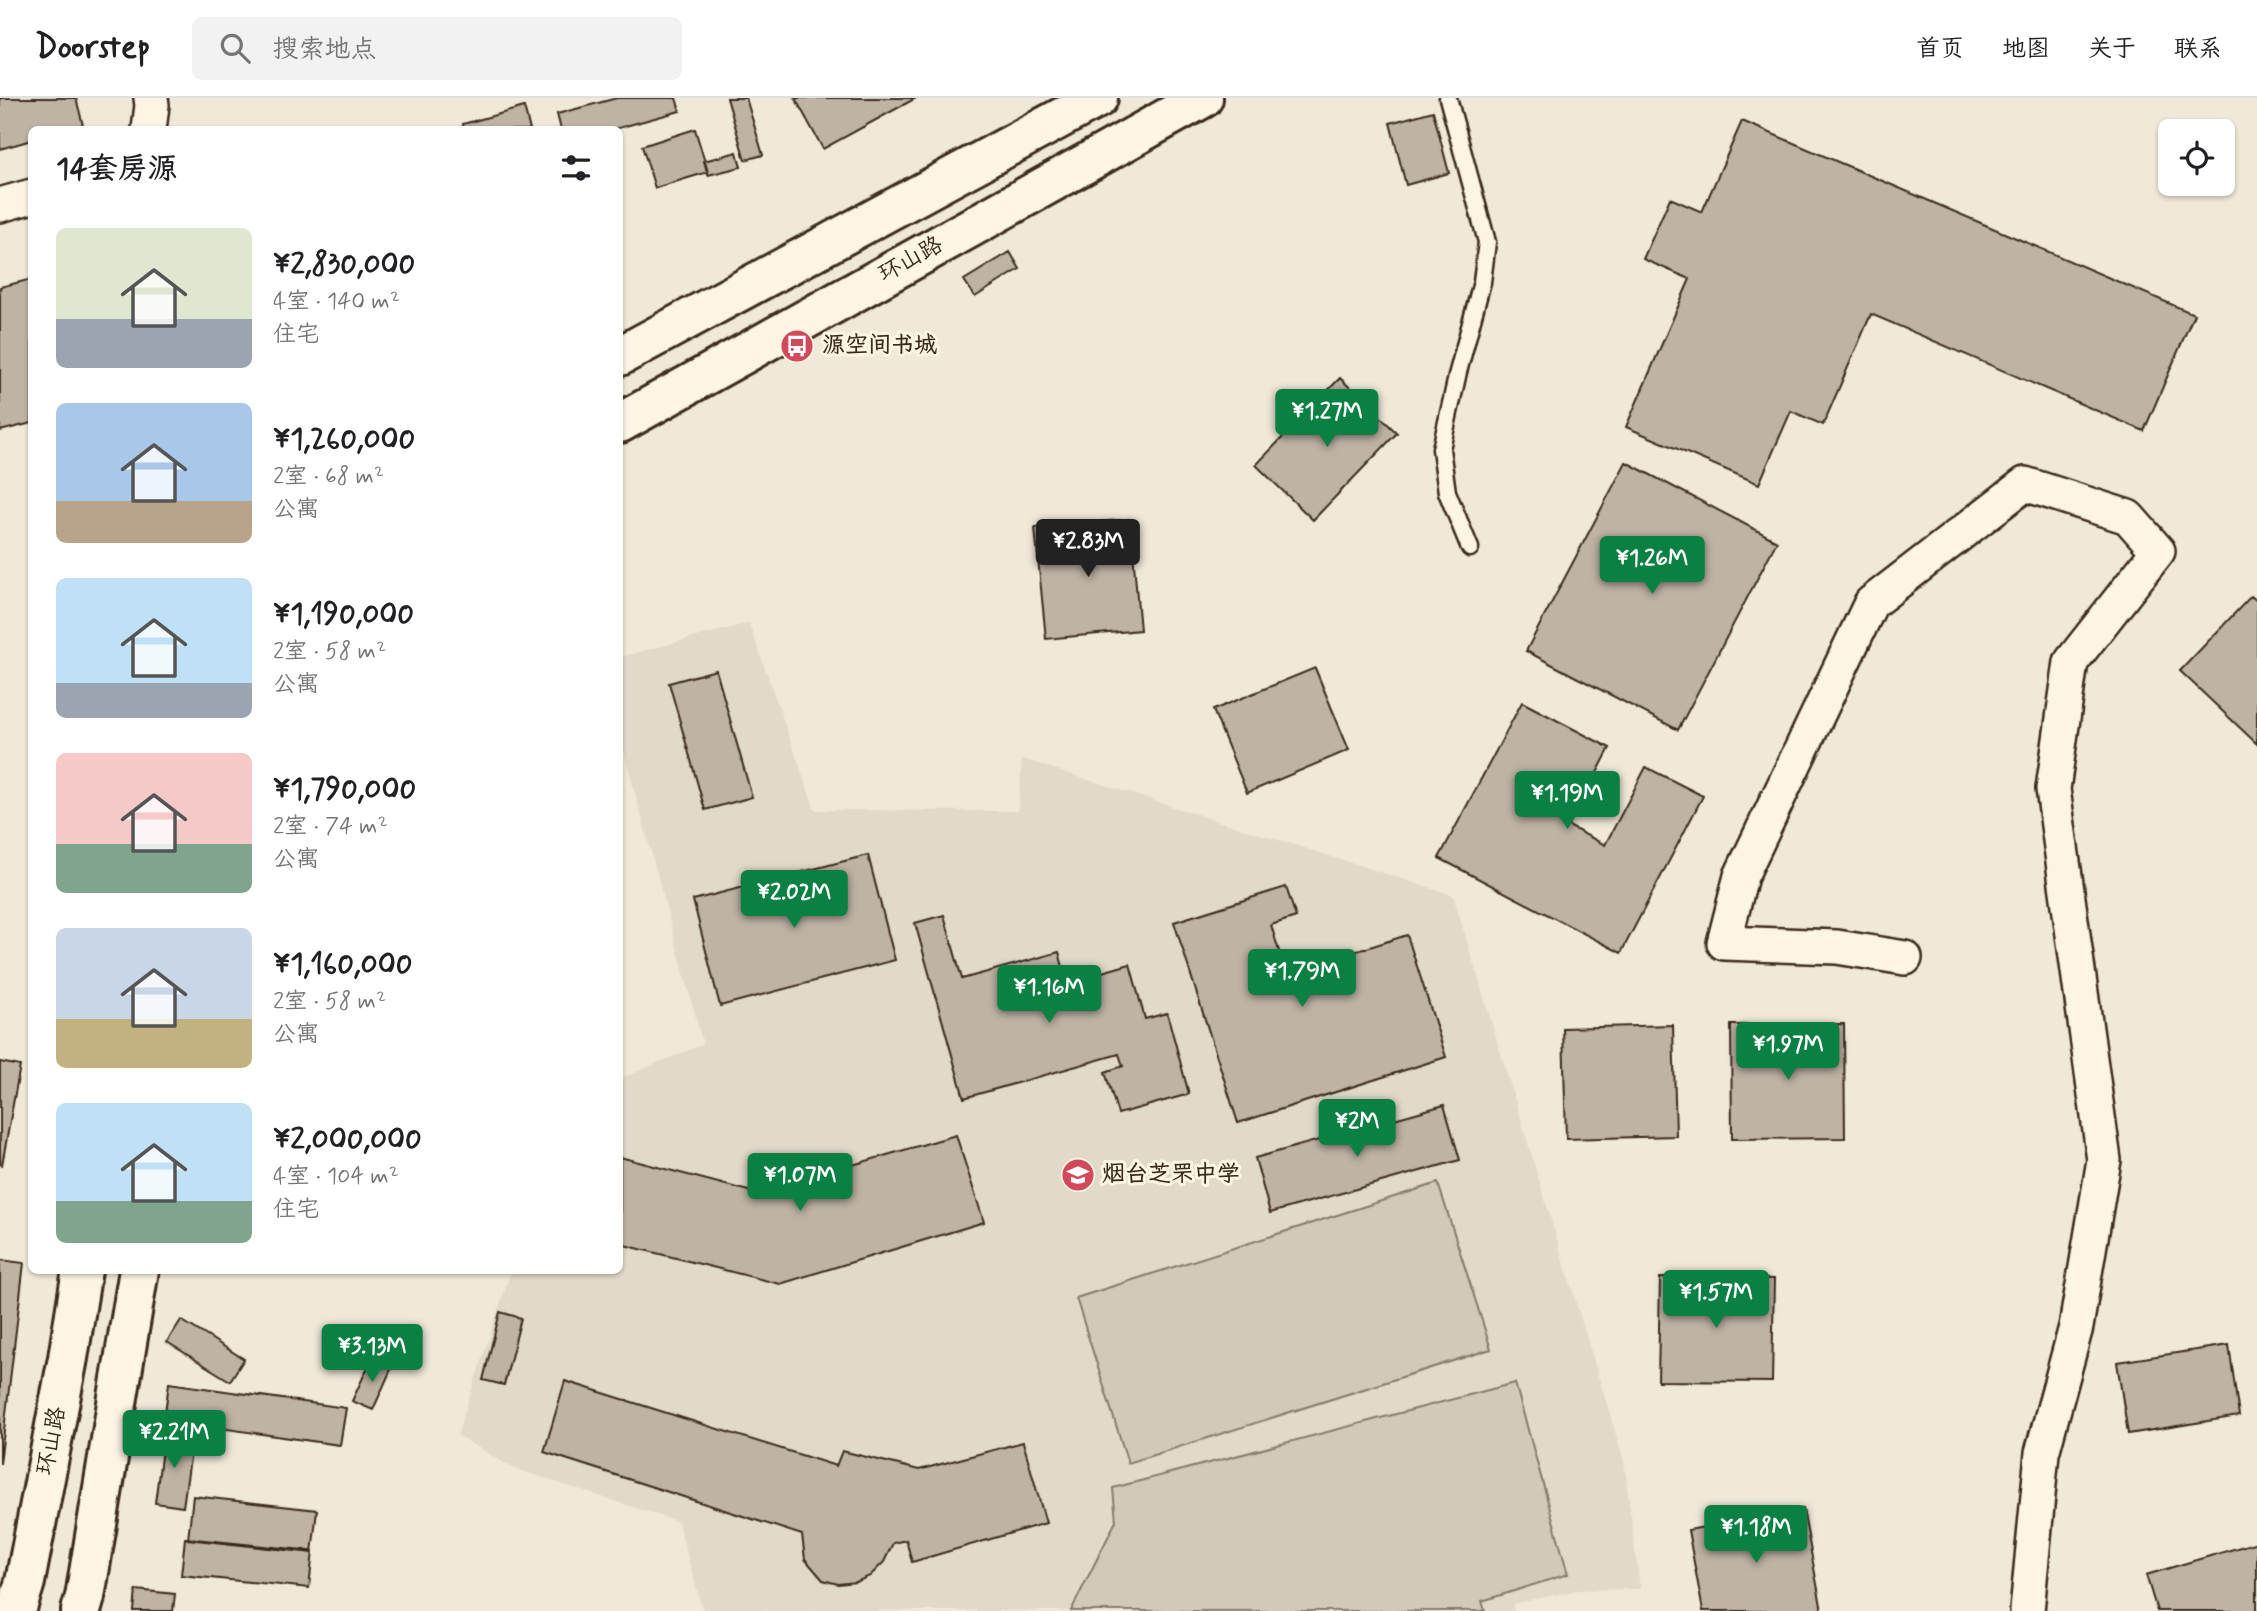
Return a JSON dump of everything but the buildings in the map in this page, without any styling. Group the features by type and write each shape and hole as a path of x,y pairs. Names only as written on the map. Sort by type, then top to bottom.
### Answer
{"main road":[{"path":"623,354 1098,98"},
{"name":"环山路","path":"623,421 1203,98"},
{"name":"环山路","path":"16,1611 28,1569 81,1274"},
{"path":"81,1611 138,1274"}],"street":[{"path":"149,126 151,98"},
{"path":"0,205 28,198"},
{"path":"1905,958 1837,947 1724,943 1741,876 1871,603 2025,484 2128,516 2158,551 2071,662 2053,789 2104,1160 2076,1327 2042,1453 2027,1611"}],"lane":[{"path":"1448,98 1487,242 1482,282 1441,449 1447,492 1470,548"}],"shaded area":[{"name":"烟台芝罘中学","path":"749,623 815,810 1018,811 1022,759 1453,895 1624,1461 1640,1589 1578,1590 1513,1604 1514,1611 703,1611 678,1522 513,1468 457,1435 510,1274 623,1274 623,1078 703,1044 623,748 623,656"},
{"path":"1438,1183 1491,1349 1128,1463 1076,1298"},
{"path":"1515,1383 1568,1574 1482,1601 1485,1611 1071,1611 1116,1521 1113,1488"}],"place":[{"name":"源空间书城","path":"797,346"},
{"name":"烟台芝罘中学","path":"1078,1175"}]}
